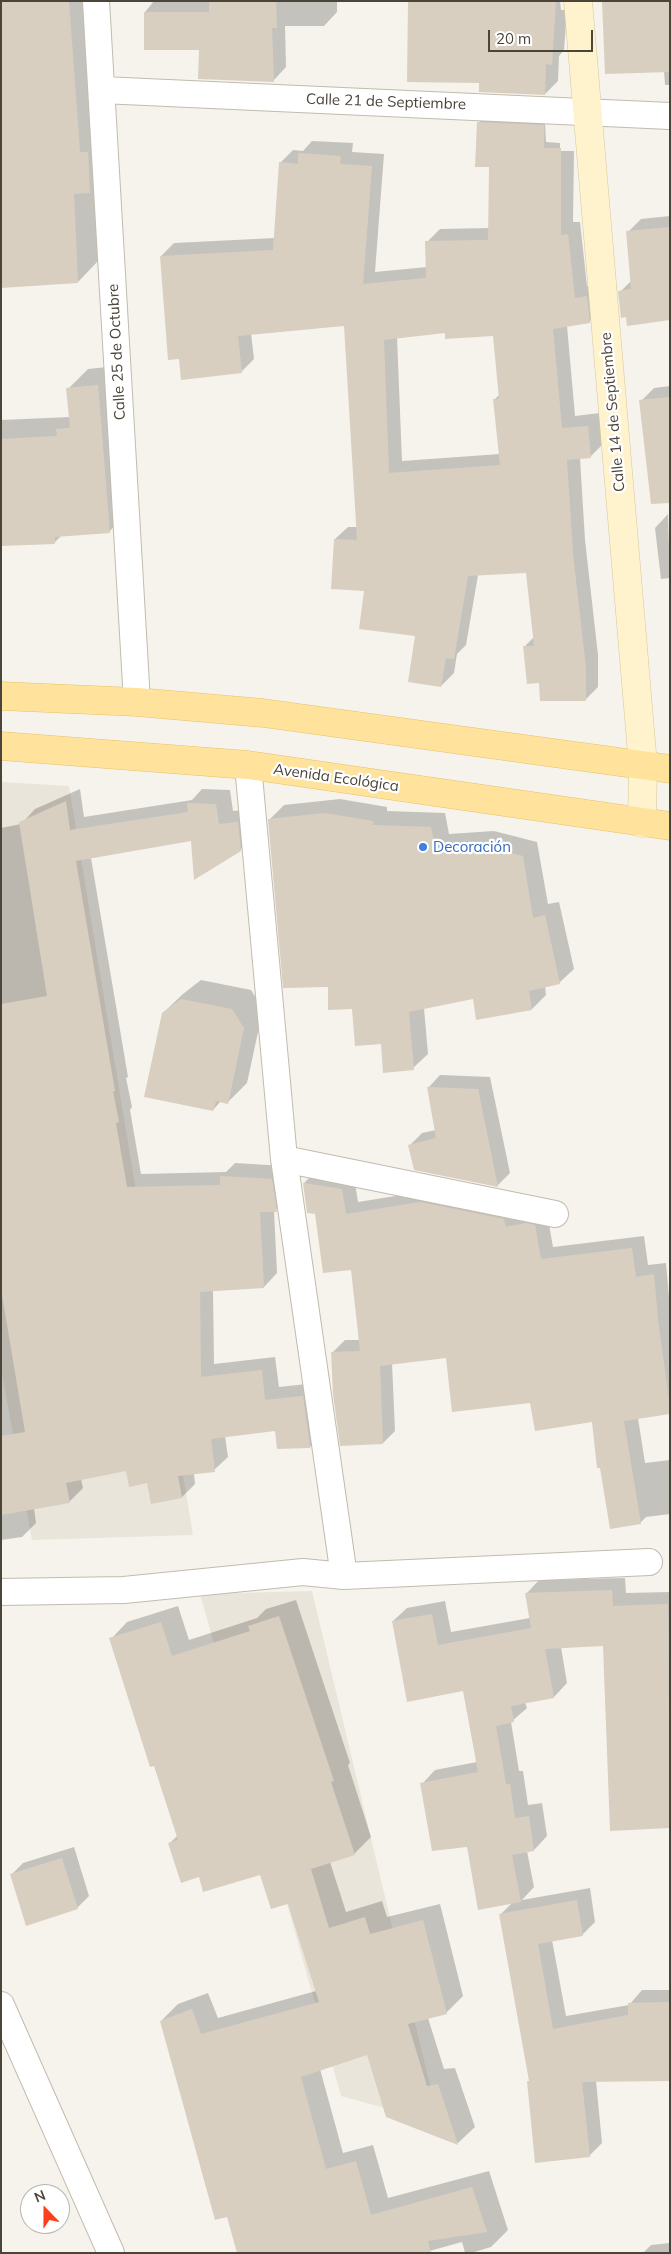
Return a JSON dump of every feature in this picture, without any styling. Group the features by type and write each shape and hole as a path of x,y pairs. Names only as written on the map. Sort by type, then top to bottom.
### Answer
{"main road":[{"path":"1,696 137,702 263,713 670,769"},
{"name":"Avenida Ecológica","path":"1,746 248,765 670,826"}],"street":[{"name":"Calle 25 de Octubre","path":"96,1 137,702"},
{"name":"Calle 14 de Septiembre","path":"578,1 643,765 642,823"},
{"name":"Calle 21 de Septiembre","path":"102,90 670,116"},
{"path":"248,765 284,1159 344,1576"},
{"path":"284,1159 555,1214"},
{"path":"1,1592 124,1590 304,1572 344,1576 649,1562"},
{"path":"1,2005 111,2253"}],"shaded area":[{"path":"1,782 69,786 193,1535 32,1540 1,1368"},
{"path":"312,1591 439,2123 341,2096 200,1594"}],"building":[{"path":"1,1 69,1 80,152 88,152 90,193 74,194 78,283 1,288"},
{"path":"209,1 276,1 277,28 272,28 274,82 198,79 199,50 144,50 144,12 209,12"},
{"path":"408,1 556,1 552,65 546,64 545,95 479,92 479,83 407,82"},
{"path":"602,1 670,1 670,72 605,74"},
{"path":"477,122 544,125 544,148 561,148 561,235 568,234 575,298 587,296 590,323 553,329 562,428 588,426 591,458 567,460 573,554 586,668 586,701 540,701 539,683 527,684 523,646 534,646 526,573 468,576 454,659 446,658 441,687 408,682 415,636 359,629 364,591 331,589 334,539 357,540 344,326 238,336 242,373 181,380 179,359 168,360 160,256 273,250 279,162 298,164 298,153 341,156 340,164 372,166 363,284 426,278 425,241 488,240 489,167 475,167","holes":["445,333 445,339 493,336 499,399 493,399 500,465 389,473 384,340"]},
{"path":"670,227 670,320 627,326 626,317 621,318 618,291 631,289 626,231"},
{"path":"98,385 110,533 55,537 55,544 1,546 1,439 57,436 56,429 70,428 66,388"},
{"path":"670,397 670,503 651,504 639,400"},
{"path":"66,801 70,830 188,812 187,803 216,804 219,824 238,822 241,851 194,880 191,841 76,861 115,1091 113,1091 119,1122 116,1123 127,1187 220,1185 220,1176 272,1179 277,1212 260,1212 264,1288 200,1292 201,1377 262,1370 265,1400 303,1396 310,1448 277,1449 275,1431 211,1439 215,1472 178,1476 182,1498 151,1504 147,1483 129,1487 126,1471 66,1483 70,1503 1,1515 1,1436 25,1432 1,1289 1,1004 47,996 19,822"},
{"path":"325,813 373,821 373,825 431,827 435,848 479,845 523,856 533,918 545,915 560,984 529,991 532,1010 476,1020 473,999 409,1012 414,1070 383,1073 381,1044 355,1046 352,1009 328,1010 328,987 283,988 268,819"},
{"path":"181,999 232,1009 244,1028 228,1104 216,1101 213,1111 144,1097 162,1013"},
{"path":"427,1087 478,1089 498,1187 414,1170 408,1145 436,1138"},
{"path":"303,1183 342,1189 346,1214 420,1202 504,1219 506,1227 526,1223 535,1225 541,1259 632,1248 636,1277 654,1274 658,1320 670,1407 670,1414 624,1421 641,1524 610,1529 600,1468 597,1468 592,1422 535,1431 530,1403 452,1412 446,1358 380,1366 383,1444 340,1446 333,1394 331,1352 360,1351 351,1270 323,1273 315,1214 307,1213"},
{"path":"612,1590 613,1606 668,1604 670,1828 610,1831 603,1646 545,1649 554,1698 511,1706 514,1722 496,1726 506,1784 510,1784 515,1818 529,1816 534,1851 512,1855 521,1902 478,1910 467,1847 432,1851 420,1783 478,1772 463,1691 407,1702 392,1621 432,1614 438,1645 531,1628 525,1593"},
{"path":"279,1616 334,1781 331,1782 355,1855 311,1869 329,1928 365,1917 370,1934 423,1920 447,2014 408,2024 427,2086 438,2084 458,2145 386,2117 367,2055 301,2077 326,2169 356,2161 371,2215 472,2187 487,2232 428,2241 431,2253 237,2253 227,2217 215,2220 160,2021 192,2009 201,2034 319,2002 288,1904 271,1909 260,1875 203,1892 199,1877 181,1883 168,1843 178,1840 154,1766 150,1767 109,1638 161,1622 172,1656 250,1631 248,1626"},
{"path":"62,1858 78,1909 26,1926 10,1874"},
{"path":"577,1900 583,1936 538,1944 553,2029 628,2015 628,2003 670,2002 670,2081 582,2082 590,2157 535,2163 527,2081 529,2081 499,1914"}],"place":[{"name":"Decoración","path":"423,847"}]}
